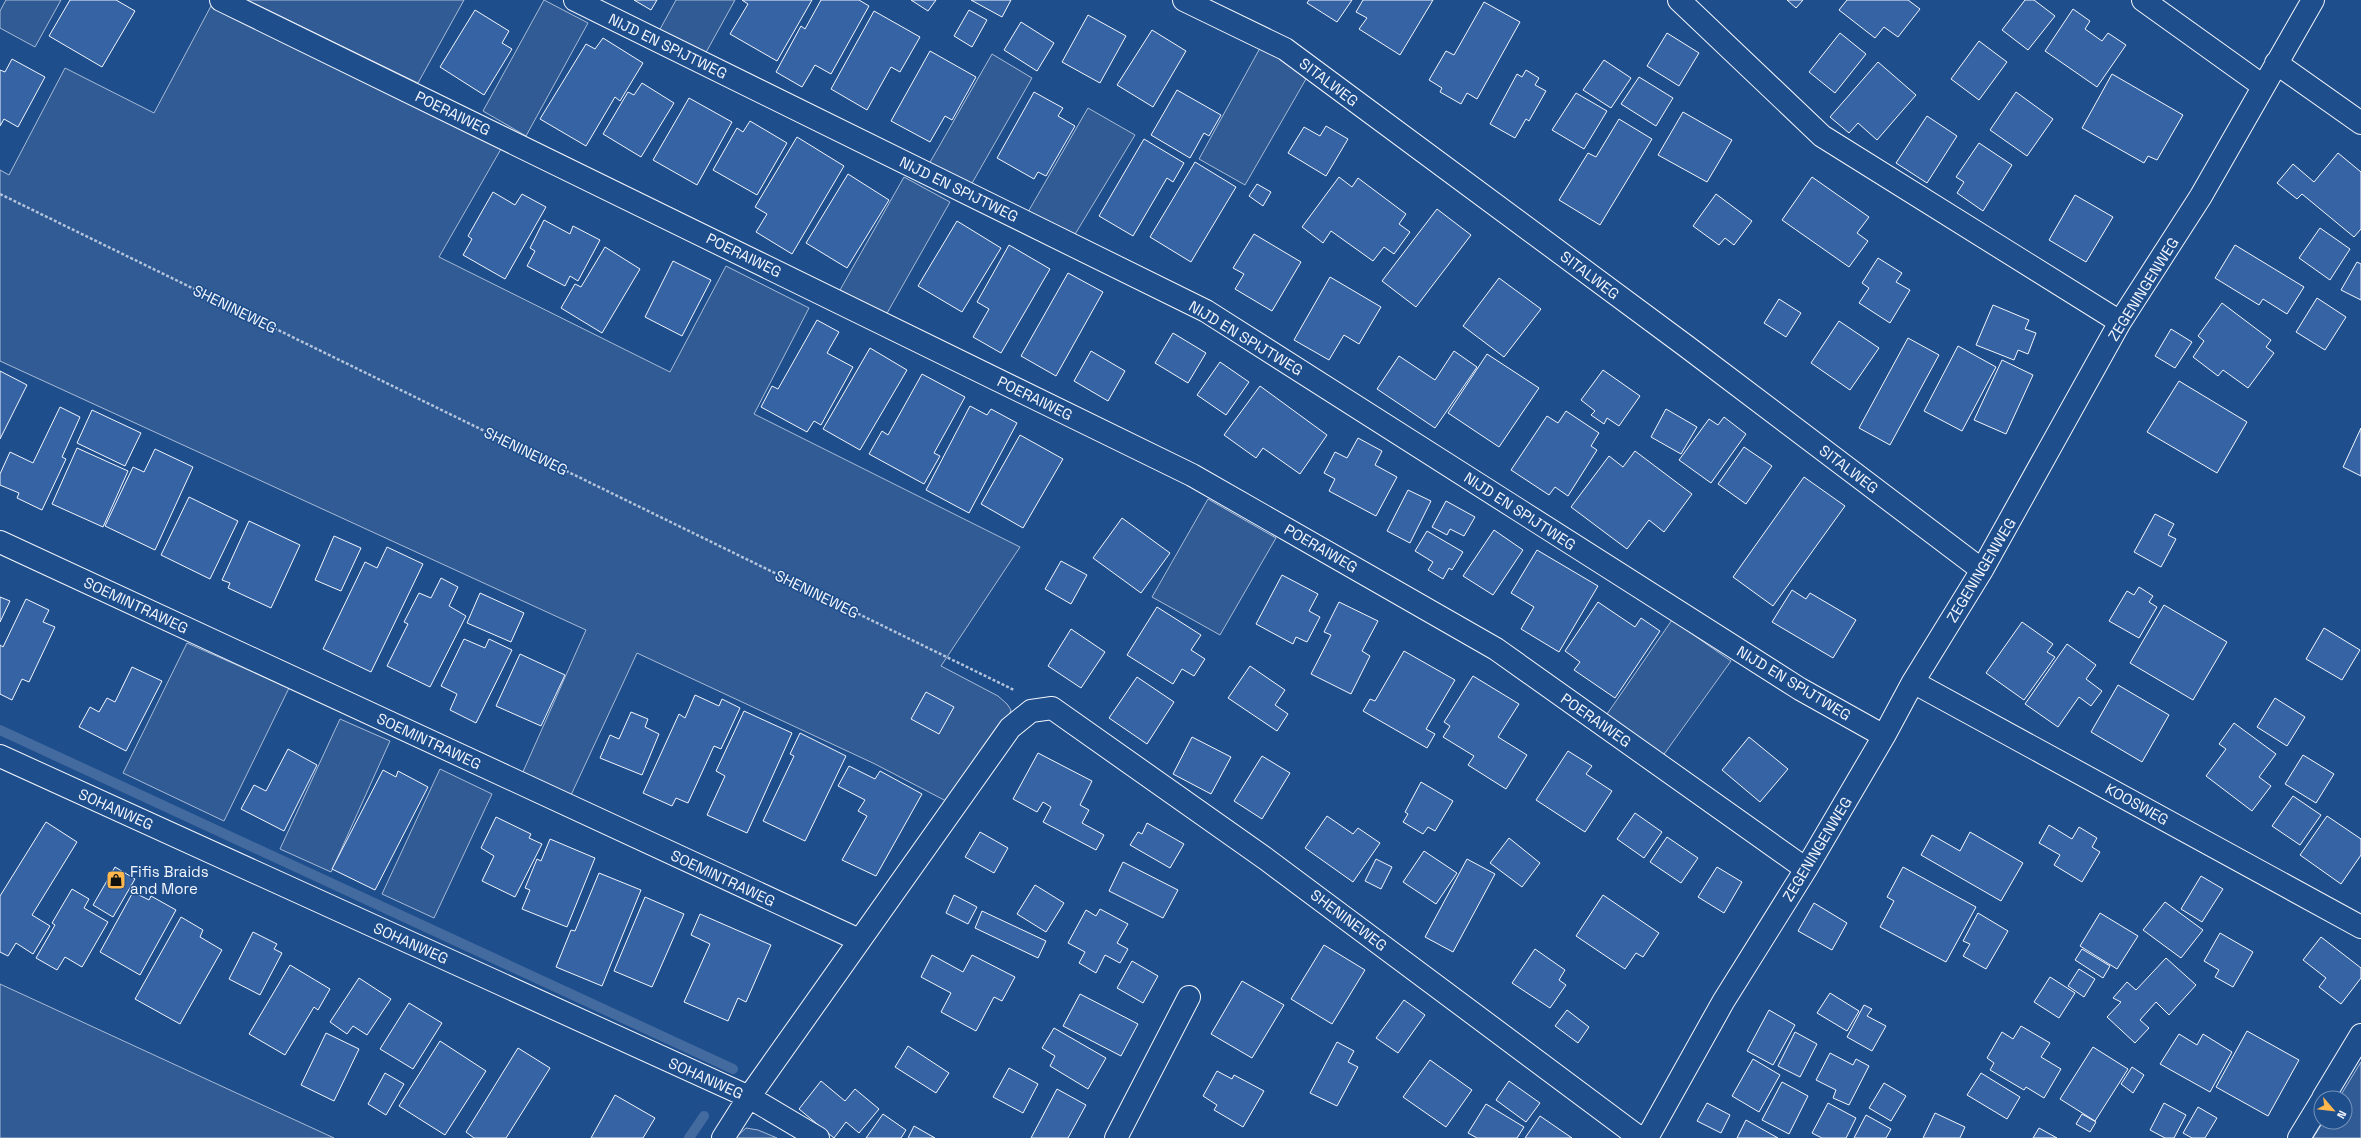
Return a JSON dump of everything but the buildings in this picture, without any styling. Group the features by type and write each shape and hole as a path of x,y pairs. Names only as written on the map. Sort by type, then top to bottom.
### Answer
{"street":[{"name":"POERAIWEG","path":"221,0 1192,474 1496,649 1806,869"},
{"name":"NIJD EN SPIJTWEG","path":"574,0 1206,311 1793,685 1884,736"},
{"name":"SITALWEG","path":"1184,0 1285,49 1686,346 1982,570"},
{"path":"1679,0 1822,136 2120,322"},
{"path":"2143,0 2263,86"},
{"name":"ZEGENINGENWEG","path":"1646,1138 1723,1002 1806,869 1884,736 1913,682 1982,570 2120,322 2201,196 2313,0"},
{"path":"2276,63 2361,123"},
{"name":"SOEMINTRAWEG","path":"0,542 859,940"},
{"name":"KOOSWEG","path":"1913,682 2361,927"},
{"path":"724,1138 749,1097 1010,728 1031,711 1052,708"},
{"name":"SHENINEWEG","path":"1052,708 1266,859 1640,1138"},
{"name":"SOHANWEG","path":"0,756 749,1097 818,1138"},
{"path":"1116,1138 1189,997"},
{"path":"2328,1090 2361,1035"},
{"path":"2299,1138 2313,1115"}],"path":[{"name":"SHENINEWEG","path":"0,194 1052,708"}],"shaded area":[{"path":"6,0 61,0 35,47 0,28 0,11"},
{"path":"247,0 464,0 418,83"},
{"path":"544,0 588,23 526,136 483,111"},
{"path":"676,0 735,0 704,56 659,31"},
{"path":"211,6 501,149 439,257 670,372 726,266 809,308 754,414 1020,547 941,666 998,696 1011,710 1008,718 946,801 875,764 637,653 571,795 522,774 586,630 0,361 0,170 9,175 65,68 154,113"},
{"path":"1260,48 1283,60 1306,79 1245,185 1199,159"},
{"path":"992,54 1032,78 971,185 929,164"},
{"path":"1088,108 1135,135 1074,236 1028,212"},
{"path":"904,177 950,202 886,315 840,290"},
{"path":"1208,499 1276,538 1220,635 1152,597"},
{"path":"1672,620 1731,661 1662,757 1605,717"},
{"path":"187,643 289,688 224,821 123,773"},
{"path":"340,719 390,741 331,872 280,849"},
{"path":"440,769 492,794 434,918 382,894"},
{"path":"0,984 334,1138 0,1138"},
{"path":"2361,1062 2361,1138 2313,1138 2318,1130 2353,1130 2353,1090 2344,1090"},
{"path":"746,1128 758,1130 777,1138 735,1138"}],"waterway":[{"path":"0,730 733,1069"},
{"path":"689,1138 704,1116"}],"place":[{"name":"Fifis Braids and More","path":"116,880"}]}
